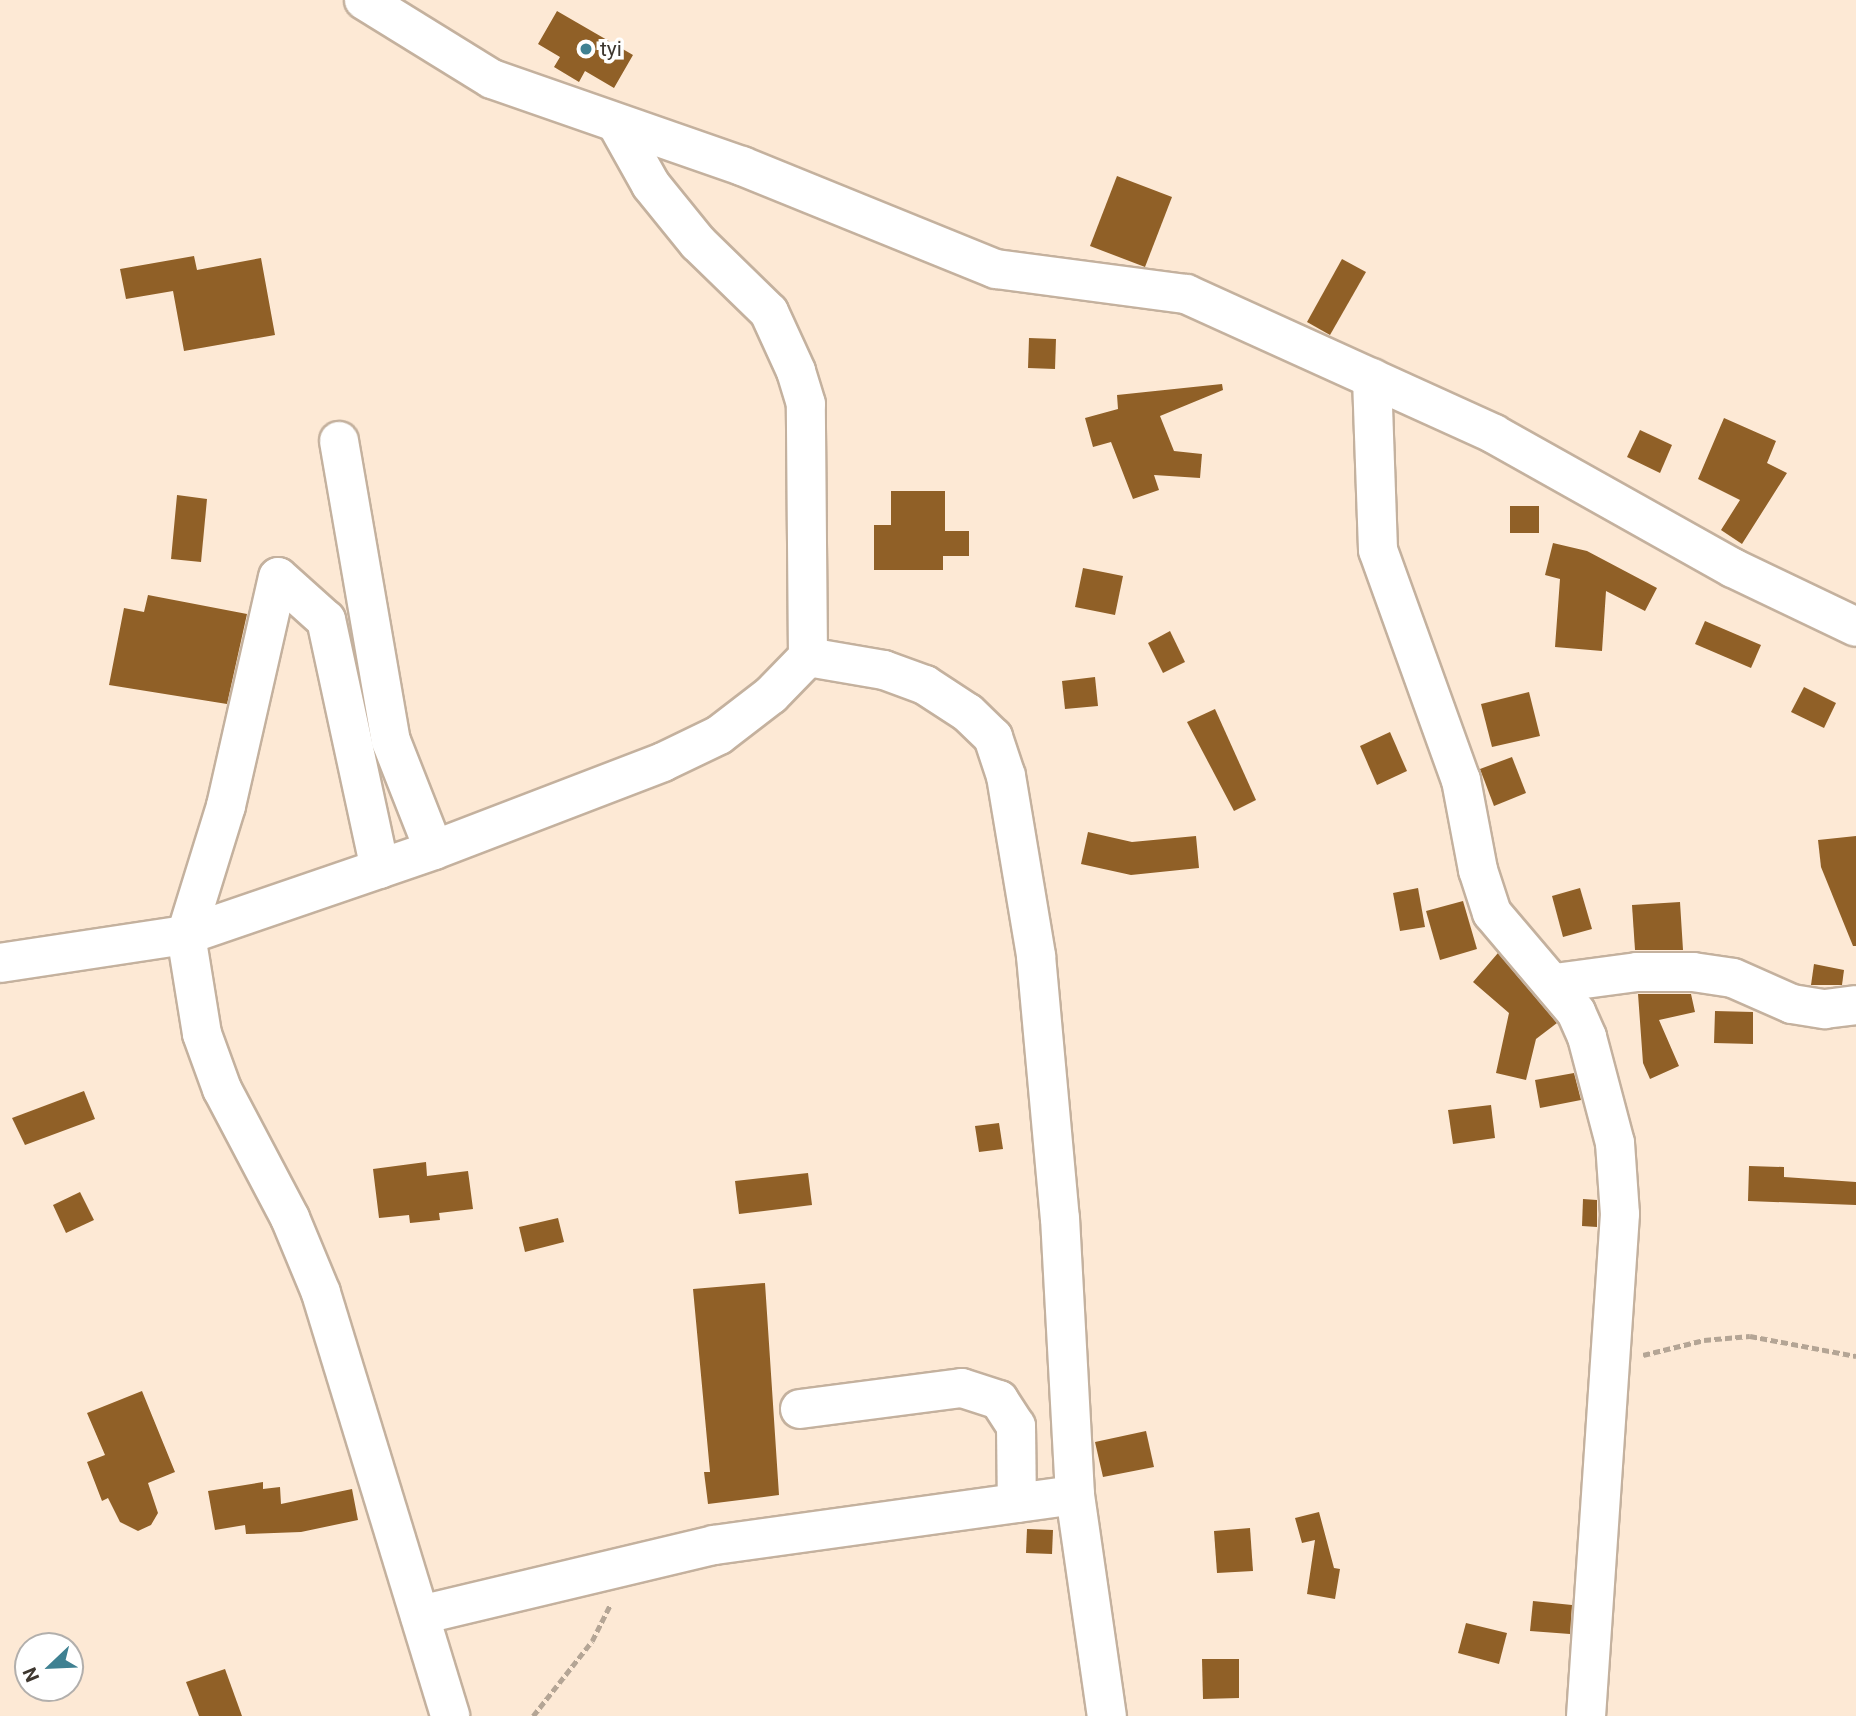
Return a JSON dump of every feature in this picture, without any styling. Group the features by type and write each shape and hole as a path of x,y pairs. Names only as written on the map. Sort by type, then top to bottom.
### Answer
{"street":[{"path":"364,0 492,79 618,126 742,166 996,270 1186,294 1494,435 1733,568 1856,628"},
{"path":"0,963 186,935 434,850 663,762 719,735 771,695 808,657 806,404 796,371 769,312 698,243 651,185 618,126"},
{"path":"1373,378 1378,550 1461,780 1478,870 1492,913 1515,944 1555,983 1587,1037 1615,1143 1620,1214 1587,1716"},
{"path":"339,441 391,741 434,850"},
{"path":"380,869 326,620 278,577 226,806 186,935 202,1034 222,1089 290,1217 321,1293 450,1716"},
{"path":"808,657 884,670 925,685 968,713 993,737 1006,776 1036,956 1051,1102 1075,1495 1107,1716"},
{"path":"1555,983 1637,972 1693,972 1734,978 1792,1004 1825,1009 1856,1005"},
{"path":"800,1409 962,1388 999,1400 1016,1426 1017,1503"},
{"path":"420,1615 714,1545 1075,1495"}],"path":[{"path":"1610,1368 1657,1349 1750,1336 1856,1356"},
{"path":"533,1716 592,1641 631,1564"}],"building":[{"name":"tyi","path":"557,11 633,55 614,88 585,71 579,82 554,67 560,57 538,44"},
{"path":"1117,176 1172,197 1145,267 1090,246"},
{"path":"194,256 197,270 261,258 275,335 184,351 173,291 126,299 120,269"},
{"path":"1342,259 1366,272 1330,335 1307,322"},
{"path":"1029,338 1056,339 1055,369 1028,368"},
{"path":"1222,384 1223,390 1160,416 1174,451 1202,454 1200,478 1154,475 1159,490 1133,499 1111,442 1093,447 1085,418 1118,409 1117,395"},
{"path":"1724,418 1776,441 1767,463 1787,473 1742,544 1721,530 1740,500 1698,479"},
{"path":"1640,430 1672,445 1660,473 1627,457"},
{"path":"891,491 945,491 945,531 969,531 969,556 943,556 943,570 874,570 874,525 891,525"},
{"path":"177,495 207,499 201,562 171,559"},
{"path":"1510,506 1539,506 1539,533 1510,533"},
{"path":"1553,543 1587,551 1657,588 1645,611 1606,591 1602,651 1555,647 1560,579 1545,575"},
{"path":"1083,568 1123,576 1115,615 1075,607"},
{"path":"148,595 247,614 227,704 109,685 124,608 144,612"},
{"path":"1705,621 1761,645 1751,668 1695,644"},
{"path":"1170,631 1185,662 1163,673 1148,643"},
{"path":"1095,677 1098,706 1065,709 1062,681"},
{"path":"1804,687 1836,703 1824,728 1791,712"},
{"path":"1529,692 1540,736 1492,747 1481,704"},
{"path":"1215,709 1256,800 1234,811 1187,722"},
{"path":"1390,732 1407,771 1377,785 1360,746"},
{"path":"1512,757 1526,793 1494,806 1480,769"},
{"path":"1088,832 1132,842 1196,836 1199,868 1131,875 1081,864"},
{"path":"1856,836 1856,946 1853,946 1821,867 1818,840"},
{"path":"1418,888 1425,927 1400,931 1393,893"},
{"path":"1580,888 1592,929 1563,937 1552,896"},
{"path":"1463,901 1477,949 1440,960 1426,911"},
{"path":"1680,902 1683,950 1635,950 1632,905"},
{"path":"1498,953 1557,1023 1536,1039 1526,1080 1496,1073 1509,1013 1473,982"},
{"path":"1814,964 1844,970 1842,985 1811,985"},
{"path":"1638,994 1691,994 1695,1012 1659,1020 1679,1066 1650,1079 1643,1063"},
{"path":"1715,1011 1753,1012 1753,1044 1714,1043"},
{"path":"1574,1073 1581,1100 1540,1108 1535,1080"},
{"path":"84,1091 95,1119 25,1145 12,1118"},
{"path":"1491,1105 1495,1138 1453,1144 1448,1110"},
{"path":"999,1123 1003,1149 979,1152 975,1126"},
{"path":"426,1162 427,1176 468,1171 473,1209 439,1213 440,1220 410,1223 409,1215 379,1218 373,1169"},
{"path":"1749,1166 1784,1167 1784,1177 1856,1182 1856,1205 1748,1201"},
{"path":"808,1173 812,1205 739,1214 735,1181"},
{"path":"80,1192 94,1220 66,1233 53,1205"},
{"path":"1583,1199 1597,1200 1597,1227 1582,1226"},
{"path":"558,1218 564,1242 525,1252 519,1227"},
{"path":"765,1283 779,1495 708,1504 704,1472 710,1472 693,1289"},
{"path":"142,1391 175,1472 148,1483 158,1513 151,1525 138,1531 120,1522 108,1498 102,1501 87,1462 105,1455 87,1413"},
{"path":"1146,1431 1154,1467 1103,1477 1095,1442"},
{"path":"263,1482 263,1489 280,1487 281,1504 352,1489 358,1520 301,1532 246,1534 245,1525 215,1530 208,1491"},
{"path":"1319,1512 1334,1568 1340,1569 1335,1599 1307,1594 1315,1540 1302,1543 1295,1518"},
{"path":"1250,1528 1253,1571 1217,1573 1214,1531"},
{"path":"1027,1529 1053,1530 1052,1554 1026,1553"},
{"path":"1533,1601 1572,1605 1570,1634 1530,1631"},
{"path":"1466,1623 1507,1633 1499,1664 1458,1653"},
{"path":"1202,1659 1239,1659 1239,1698 1203,1699"},
{"path":"225,1669 242,1716 199,1716 186,1682"}],"place":[{"name":"tyi","path":"586,49"}]}
